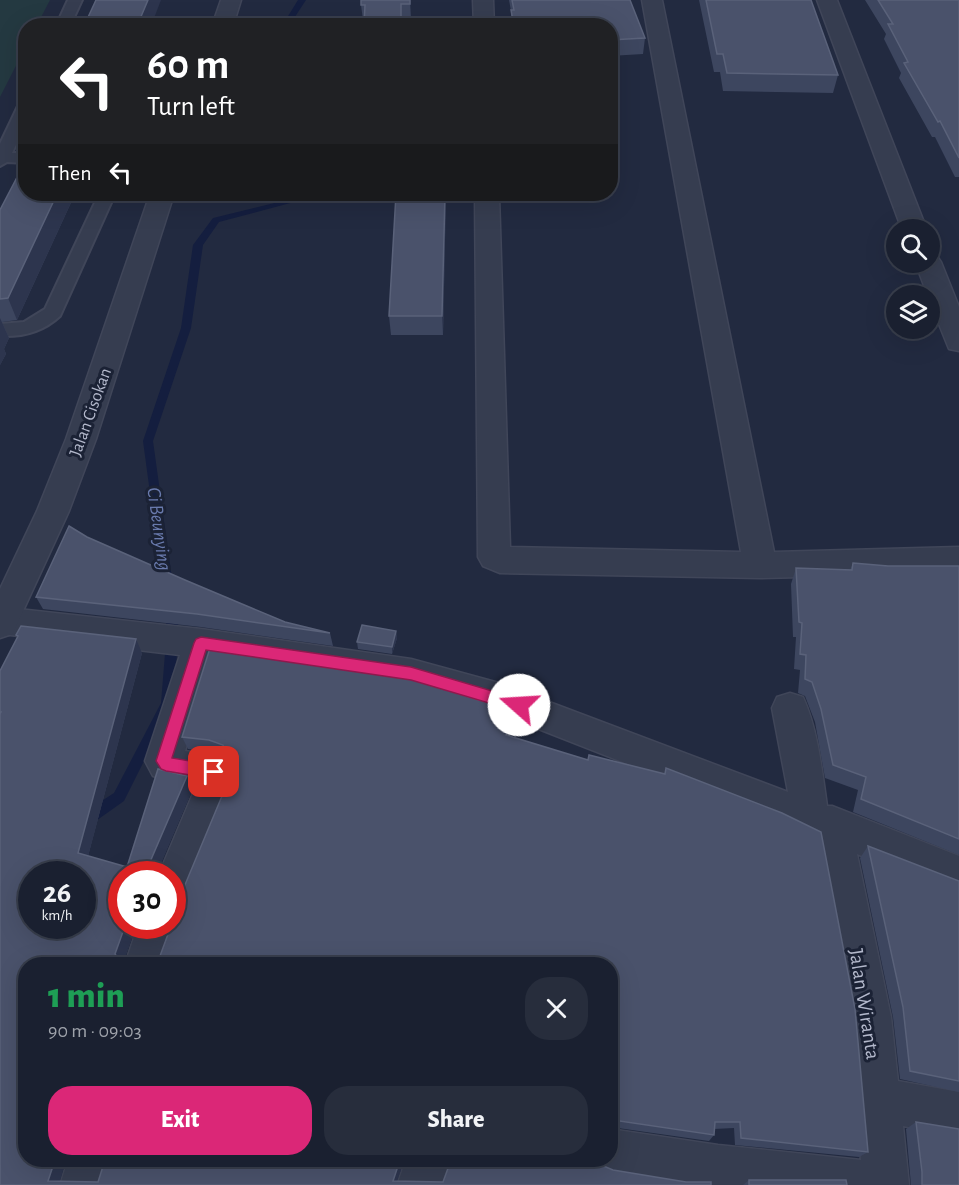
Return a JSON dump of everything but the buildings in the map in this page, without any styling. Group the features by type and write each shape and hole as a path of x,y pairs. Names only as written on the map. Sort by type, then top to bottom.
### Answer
{"street":[{"path":"225,18 231,0"},
{"path":"483,0 484,18"},
{"path":"652,0 760,565"},
{"path":"827,0 911,219"},
{"name":"Jalan Cisokan","path":"1,622 53,511 81,439 160,201"},
{"path":"487,201 494,557 500,560 760,565 959,560"},
{"path":"932,273 959,342"},
{"path":"1,622 197,643 411,674 499,698 959,875"},
{"path":"184,861 216,783 214,772 166,764 163,761 197,643"},
{"name":"Jalan Wiranta","path":"790,708 804,772 821,820 870,1017 886,1185"},
{"path":"147,957 154,939"},
{"path":"878,1099 959,1114"},
{"path":"618,1152 718,1168 880,1185"},
{"path":"83,1185 89,1167"},
{"path":"420,1185 426,1167"}],"lane":[{"path":"67,18 75,0"},
{"path":"18,123 1,159 18,158"},
{"path":"0,330 21,329 37,324 53,312 104,201"}],"shaded area":[{"path":"0,0 50,0 41,18 18,18 18,62 0,97"}],"waterway":[{"name":"Ci Beunying","path":"290,18 302,0"},
{"name":"Ci Beunying","path":"167,586 148,441 186,328 198,245 216,220 292,201"},
{"name":"Ci Beunying","path":"88,818 119,797 167,703 173,629 170,609"}],"route":[{"path":"214,772 166,764 163,761 197,662 201,643 411,674 519,705"}]}
